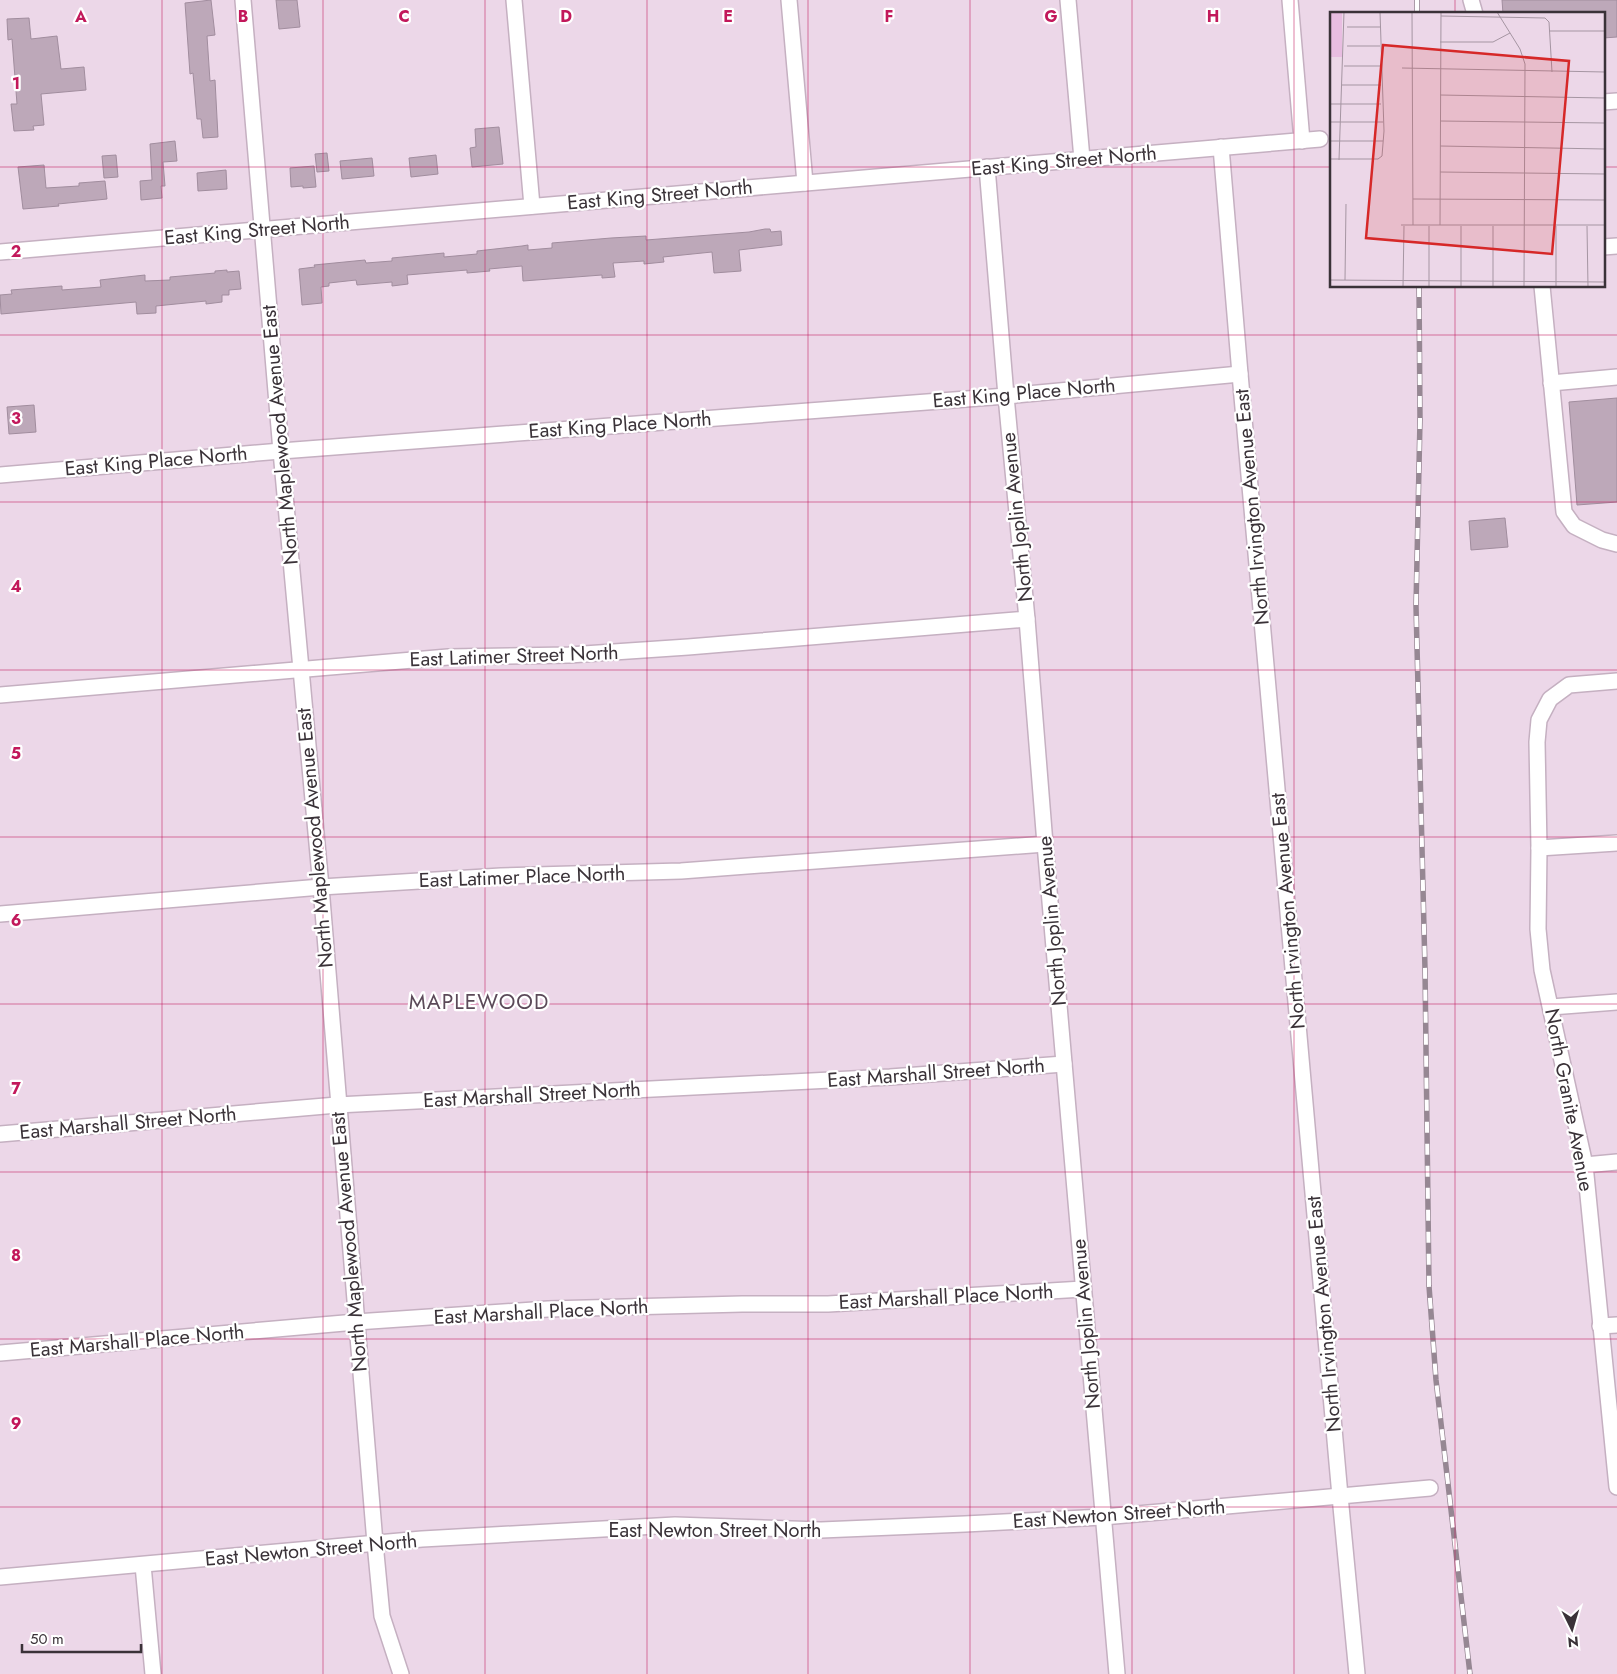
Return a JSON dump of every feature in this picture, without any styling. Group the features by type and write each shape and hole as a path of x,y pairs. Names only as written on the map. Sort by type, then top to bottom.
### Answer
{"street":[{"name":"North Maplewood Avenue East","path":"243,0 300,669 321,887 375,1543 382,1616 401,1674"},
{"path":"514,0 532,206"},
{"path":"789,0 805,183"},
{"path":"1068,0 1082,159"},
{"path":"1290,0 1302,140"},
{"path":"1604,102 1617,101"},
{"name":"East King Street North","path":"0,252 1320,139"},
{"name":"North Irvington Avenue East","path":"1222,147 1240,374 1357,1674"},
{"name":"North Joplin Avenue","path":"987,167 1117,1674"},
{"path":"1604,247 1617,246"},
{"path":"1542,288 1564,512 1574,526 1602,540 1617,544"},
{"name":"East King Place North","path":"0,475 281,451 1006,396 1240,374"},
{"path":"1551,383 1617,377"},
{"name":"East Latimer Street North","path":"0,695 448,656 569,655 688,648 1027,618"},
{"name":"North Granite Avenue","path":"1617,681 1569,685 1550,699 1540,720 1537,742 1538,929 1542,970 1585,1165 1617,1486"},
{"path":"1539,848 1617,843"},
{"name":"East Latimer Place North","path":"0,914 321,887 501,876 681,870 1045,844"},
{"path":"1551,1007 1617,1002"},
{"name":"East Marshall Street North","path":"0,1134 338,1105 890,1077 1064,1064"},
{"path":"1585,1165 1617,1162"},
{"name":"East Marshall Place North","path":"0,1353 356,1322 548,1309 742,1304 828,1304 1083,1289"},
{"path":"1600,1326 1617,1324"},
{"name":"East Newton Street North","path":"0,1577 375,1543 675,1526 821,1530 1103,1517 1430,1488"},
{"path":"143,1565 153,1674"}],"building":[{"path":"211,0 215,35 207,36 210,81 215,80 218,137 203,138 201,119 197,119 193,73 190,74 185,3"},
{"path":"276,0 297,0 300,27 279,29"},
{"path":"1502,0 1617,0 1617,37 1604,38 1604,12 1503,12"},
{"path":"29,18 31,39 57,36 61,69 84,67 86,90 41,94 44,125 33,126 34,130 14,131 11,104 17,104 12,39 8,40 7,19"},
{"path":"499,127 503,164 472,167 470,148 476,147 475,129"},
{"path":"175,141 177,161 163,162 165,186 161,186 162,198 141,200 140,181 152,180 150,144"},
{"path":"327,153 329,171 317,172 315,154"},
{"path":"116,155 118,177 104,178 102,156"},
{"path":"436,155 438,174 411,177 409,158"},
{"path":"372,158 374,176 342,179 340,161"},
{"path":"44,165 46,188 79,186 79,183 105,181 107,199 23,209 18,167"},
{"path":"314,166 316,187 291,187 290,168"},
{"path":"226,170 227,189 198,191 197,173"},
{"path":"770,229 771,232 781,231 782,245 739,250 741,271 714,273 712,252 663,257 664,262 644,264 644,261 613,263 615,277 602,278 602,275 523,281 522,266 467,273 467,270 407,275 408,284 392,286 392,282 357,285 356,280 329,283 329,286 321,287 322,303 302,305 299,269 315,267 314,265 365,260 366,263 392,261 392,258 444,253 444,257 477,254 477,251 528,245 528,250 552,248 552,243 611,238 646,236 646,240 749,232"},
{"path":"227,270 227,272 239,271 241,289 229,290 229,295 222,295 222,302 206,304 206,301 156,306 156,313 137,314 136,302 1,314 0,295 12,294 11,290 62,286 62,290 101,287 100,280 145,275 145,281 170,280 170,277 215,273 215,271"},
{"path":"1617,398 1617,502 1577,505 1569,402"},
{"path":"34,405 36,432 9,434 7,407"},
{"path":"1505,518 1508,547 1471,550 1469,521"}],"railway":[{"path":"1417,0 1417,12"},
{"path":"1419,288 1420,420 1416,606 1425,969 1429,1286 1436,1380 1470,1674"}],"district":[{"name":"MAPLEWOOD","path":"479,1002"}]}
